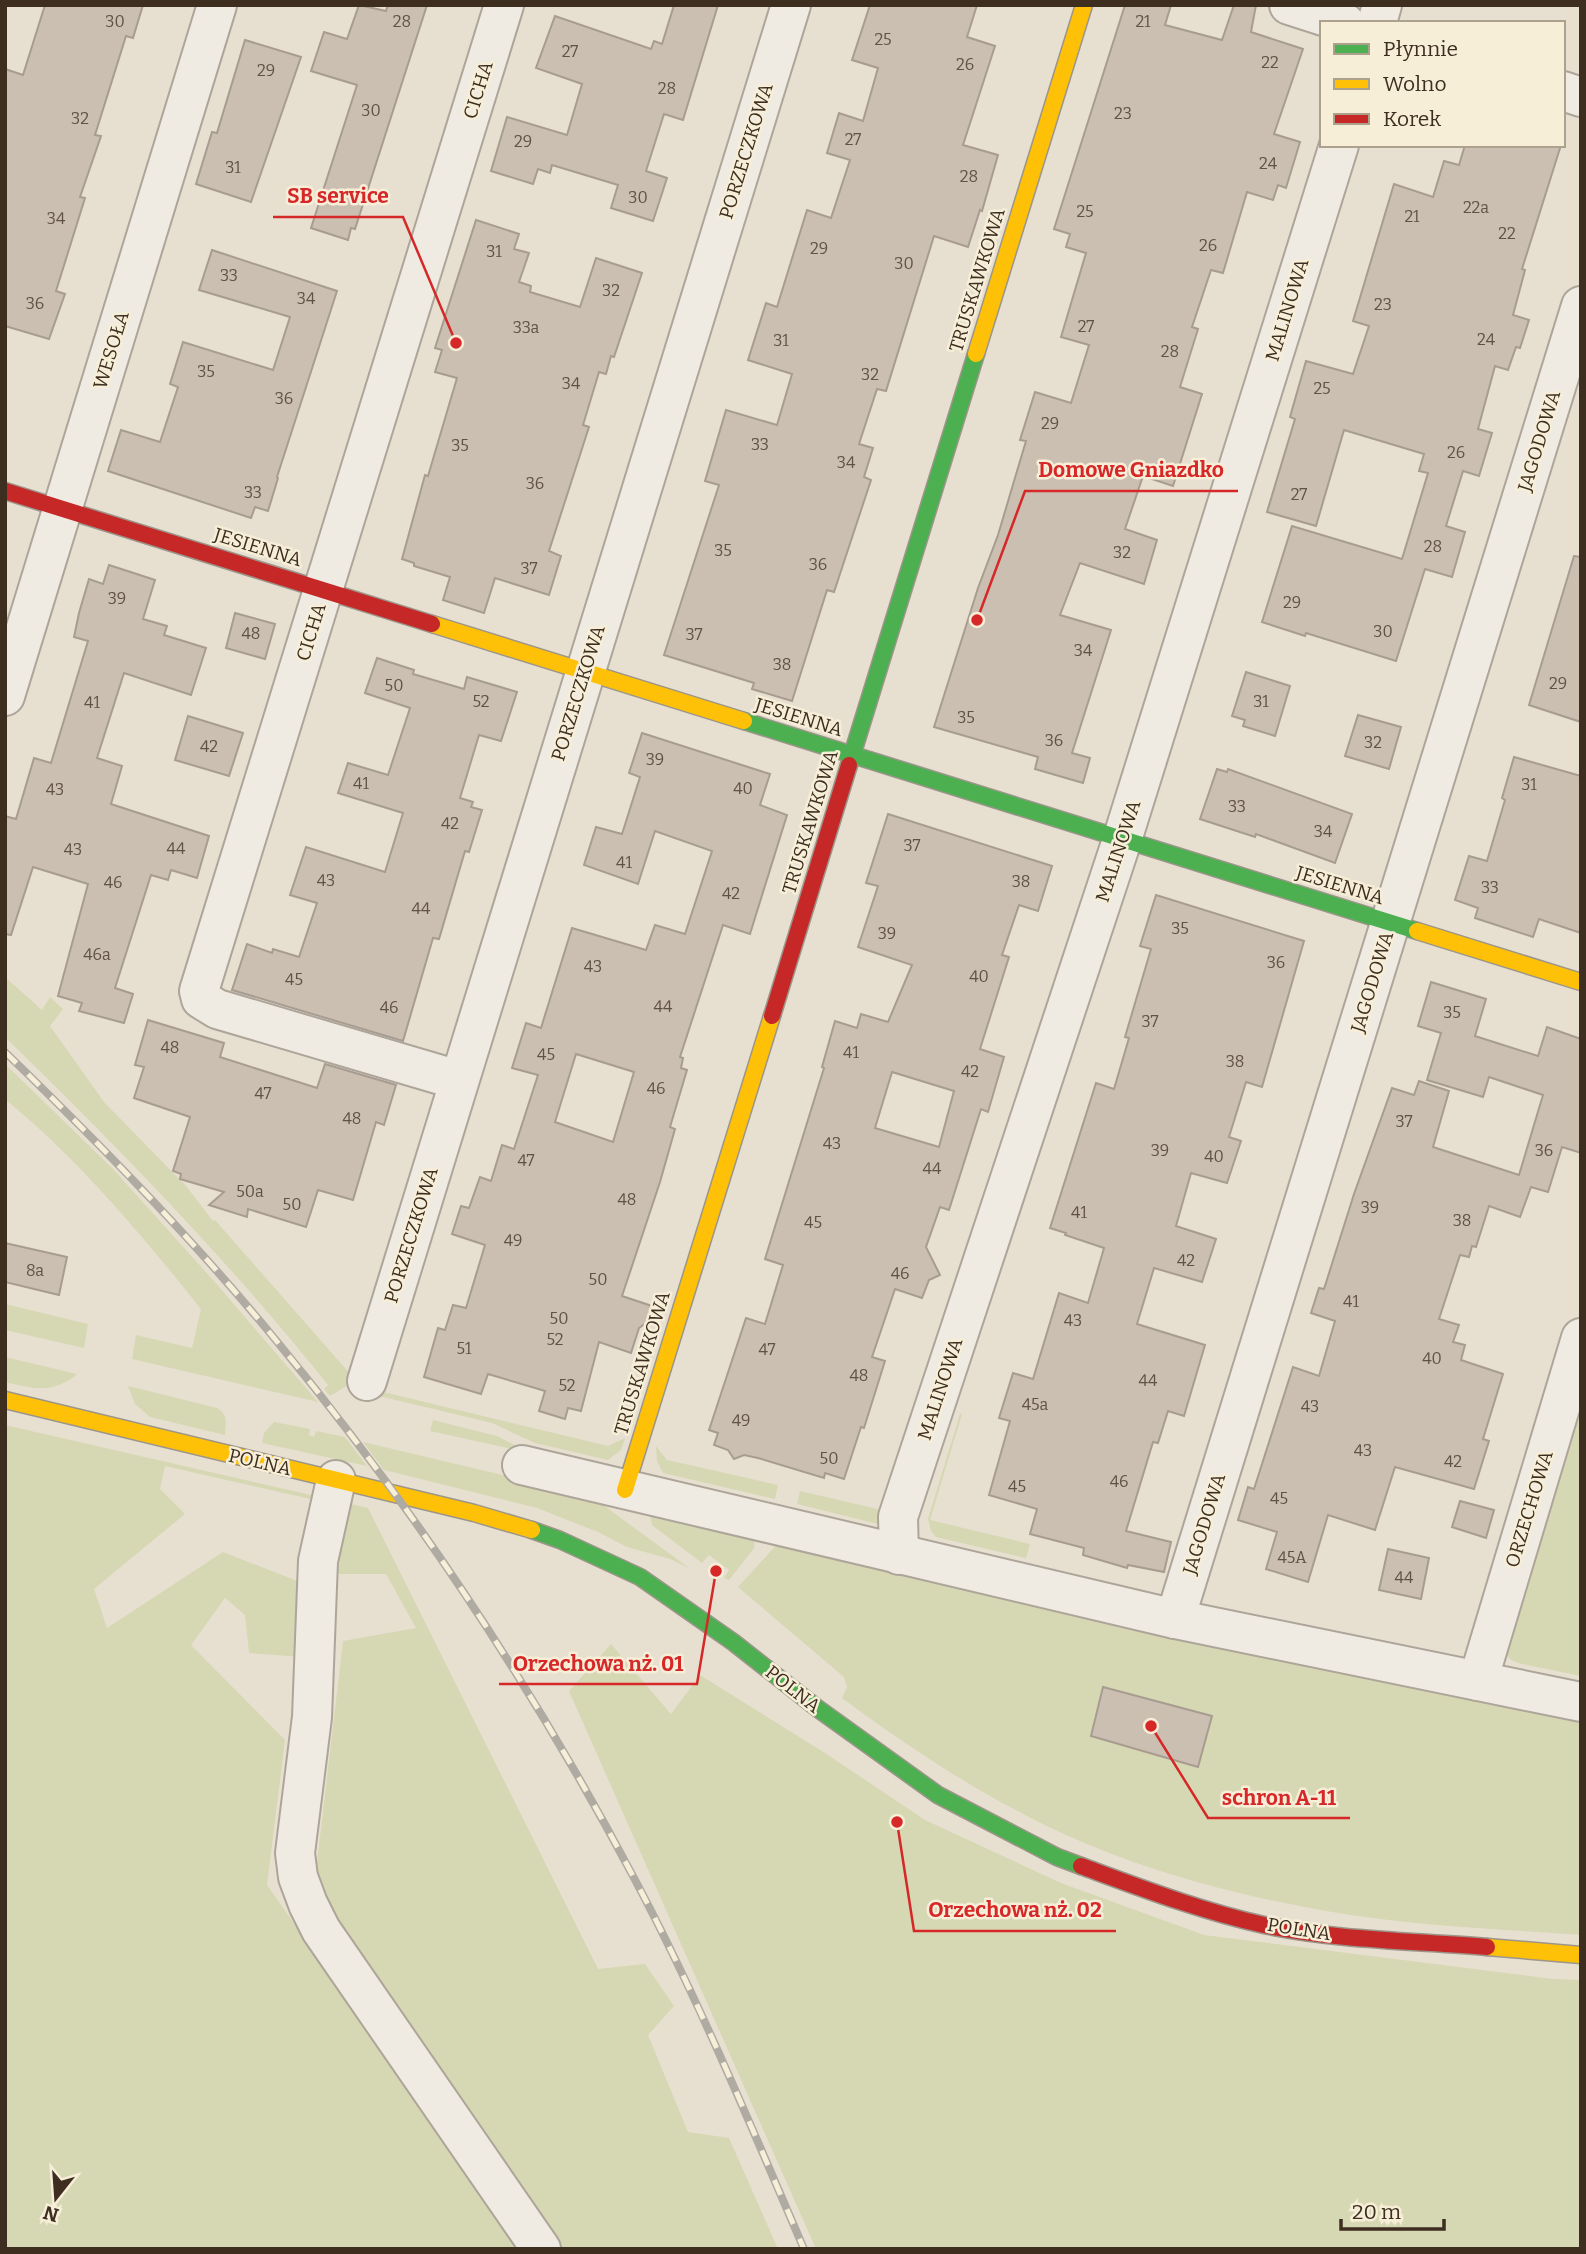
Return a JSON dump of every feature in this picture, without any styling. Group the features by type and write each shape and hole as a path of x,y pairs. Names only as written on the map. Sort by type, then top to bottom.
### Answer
{"street":[{"name":"WESOŁA","path":"5,696 217,5"},
{"name":"CICHA","path":"458,1080 217,1009 201,999 199,994 504,5"},
{"name":"PORZECZKOWA","path":"366,1381 791,5"},
{"name":"TRUSKAWKOWA","path":"625,1490 1084,5"},
{"path":"1289,5 1339,21"},
{"name":"MALINOWA","path":"899,1555 898,1517 1122,840 1338,147"},
{"name":"JAGODOWA","path":"1175,1619 1581,306"},
{"name":"JESIENNA","path":"5,491 1581,982"},
{"name":"ORZECHOWA","path":"1478,1681 1581,1338"},
{"name":"POLNA","path":"5,1400 521,1526 560,1540 640,1577 733,1642 817,1708 938,1795 1057,1857 1181,1902 1265,1925 1331,1934 1581,1955"},
{"path":"522,1465 1175,1619 1581,1702"},
{"path":"336,1480 318,1561 312,1717 295,1853 298,1877 321,1930 541,2249"}],"green space":[{"path":"5,977 42,1010 50,997 63,1009 50,1026 104,1102 186,1186 213,1221 215,1220 352,1376 348,1385 330,1396 324,1389 328,1385 252,1294 131,1163 5,1037"},
{"path":"5,1064 113,1169 318,1402 132,1359 136,1335 192,1348 201,1309 109,1199 59,1147 5,1099"},
{"path":"5,1304 88,1324 84,1348 5,1330"},
{"path":"5,1357 77,1374 60,1385 43,1388 5,1382"},
{"path":"1581,1382 1581,1676 1518,1663 1502,1650"},
{"path":"128,1386 221,1410 225,1416 225,1435 150,1417 135,1404"},
{"path":"379,1391 608,1446 625,1438 621,1450 608,1460 535,1443 492,1423 379,1396"},
{"path":"960,1414 930,1520 1030,1544 1026,1558 936,1537 931,1531 928,1519"},
{"path":"433,1420 497,1436 530,1453 430,1431"},
{"path":"274,1422 310,1429 309,1435 314,1437 316,1431 345,1437 367,1466 262,1443 264,1433"},
{"path":"5,1425 368,1508 598,1969 645,1964 674,2006 648,2035 688,2132 729,2138 778,2249 560,2249 329,1918 316,1871 343,1641 416,1628 386,1574 335,1574 341,1506 165,1466 160,1489 185,1514 94,1589 107,1628 223,1552 305,1584 302,1657 249,1653 245,1615 225,1598 191,1645 285,1740 267,1885 523,2249 5,2249"},
{"path":"363,1442 591,1496 689,1568 670,1559 627,1547 598,1532 537,1508 384,1470"},
{"path":"656,1446 667,1460 778,1485 775,1499 663,1473 657,1461"},
{"path":"800,1491 899,1514 886,1526 797,1504"},
{"path":"649,1510 755,1534 754,1548 729,1580 724,1578 729,1570 709,1555 702,1563 652,1525"},
{"path":"781,1540 1535,1709 1581,1723 1581,1935 1394,1921 1293,1905 1175,1876 1061,1833 978,1789 886,1730 842,1698 847,1687 844,1677 738,1587"},
{"path":"611,1644 671,1714 700,1675 825,1753 925,1820 1061,1883 1204,1935 1553,1979 1581,1980 1581,2249 816,2249 569,1691"}],"building":[{"path":"45,5 143,5 133,38 126,36 95,135 101,136 80,197 85,198 56,291 65,294 49,339 5,326 5,69 23,75"},
{"path":"359,5 386,11 388,5 427,5 355,229 351,228 348,240 311,228 357,85 311,71 324,32 347,39"},
{"path":"674,5 718,5 683,120 664,114 646,171 667,178 653,221 611,208 618,185 552,165 550,173 538,169 533,184 491,171 507,117 567,135 582,84 536,68 555,16 651,49 654,41 662,44"},
{"path":"870,5 977,5 967,37 995,46 963,145 998,155 982,211 980,210 968,247 934,236 886,391 877,389 859,444 873,448 864,477 871,480 834,592 827,590 792,701 752,689 754,683 664,655 719,485 705,481 726,410 777,425 792,374 748,360 766,303 777,307 807,210 831,218 850,160 827,153 839,113 863,121 878,68 852,60"},
{"path":"1125,5 1171,5 1165,25 1222,40 1234,5 1256,5 1251,32 1303,49 1274,134 1300,142 1286,188 1278,185 1273,200 1247,192 1223,273 1211,270 1192,327 1198,329 1180,387 1202,394 1173,486 1143,476 1125,529 1157,540 1144,584 1080,563 1060,615 1111,630 1072,753 1090,758 1083,783 1035,769 1038,757 934,727 978,588 998,535 1026,441 1020,440 1035,392 1071,403 1089,345 1061,337 1086,253 1066,247 1070,234 1054,229"},
{"path":"245,40 301,57 251,202 196,184 212,132 217,133"},
{"path":"1464,147 1560,147 1522,269 1525,270 1513,315 1529,320 1520,348 1516,347 1508,370 1495,366 1478,429 1492,433 1479,476 1463,471 1446,526 1465,532 1452,577 1425,569 1396,661 1262,622 1292,526 1402,559 1428,473 1419,471 1424,454 1344,430 1316,526 1267,512 1295,419 1290,417 1306,361 1353,374 1369,326 1353,321 1394,184 1433,197 1444,161 1459,165"},
{"path":"476,220 519,234 514,249 529,253 519,282 531,286 530,292 580,307 596,258 642,273 614,357 611,356 606,374 599,372 583,425 589,427 549,551 561,556 549,595 495,578 484,613 443,600 450,577 414,566 414,563 402,559 425,475 428,476 457,378 435,372 442,350 435,348"},
{"path":"212,250 337,291 268,511 255,507 251,518 108,471 121,430 160,442 178,387 170,384 183,342 273,370 290,317 199,290"},
{"path":"1574,556 1581,557 1581,722 1529,705"},
{"path":"109,565 155,580 143,619 167,626 164,635 206,648 191,695 124,673 97,758 122,766 111,804 209,836 197,878 171,870 168,880 151,875 115,988 133,994 124,1023 79,1011 82,1003 58,996 88,884 33,867 11,935 5,934 5,816 16,819 34,758 51,763 88,641 74,637 79,613 89,579 103,584"},
{"path":"235,613 275,624 265,659 226,648"},
{"path":"377,658 414,670 413,674 464,689 467,677 517,692 501,741 479,735 460,798 473,802 471,807 482,810 469,852 465,851 439,939 433,938 403,1041 232,990 247,944 272,953 273,949 299,957 317,903 290,895 306,847 385,872 403,813 338,793 348,763 388,775 410,708 365,693"},
{"path":"1246,672 1290,686 1275,736 1243,726 1245,720 1232,716"},
{"path":"1358,715 1401,727 1389,769 1345,756"},
{"path":"188,716 243,733 229,776 175,760"},
{"path":"642,733 770,774 760,805 787,815 750,934 723,925 680,1057 683,1058 681,1068 687,1070 670,1127 675,1129 622,1296 658,1308 656,1316 639,1328 631,1353 599,1342 581,1411 568,1408 565,1419 539,1411 545,1391 488,1374 481,1394 424,1377 438,1328 445,1330 453,1305 466,1308 485,1245 452,1234 461,1206 469,1208 480,1177 491,1181 502,1145 514,1149 538,1075 512,1068 526,1023 541,1028 572,928 646,950 655,925 685,934 712,851 655,831 638,884 584,865 596,827 622,834 640,777 629,773","holes":["576,1054 634,1072 613,1142 555,1122"]},
{"path":"1514,757 1581,776 1581,933 1539,919 1533,937 1475,918 1478,908 1455,900 1469,856 1487,861"},
{"path":"1217,769 1227,772 1228,769 1352,814 1335,863 1256,834 1255,837 1200,819"},
{"path":"888,814 1052,866 1038,911 1019,905 1002,955 1009,957 980,1049 1004,1057 988,1112 981,1109 949,1210 940,1207 926,1247 940,1275 929,1280 922,1298 895,1289 872,1357 885,1361 864,1428 861,1427 844,1479 825,1473 824,1478 744,1455 734,1459 728,1450 714,1445 718,1433 709,1430 746,1318 765,1324 783,1265 765,1259 824,1068 822,1067 835,1021 857,1028 861,1014 888,1022 912,965 858,947 878,886 866,883","holes":["892,1072 954,1091 939,1147 875,1128"]},
{"path":"1156,895 1304,941 1262,1087 1246,1082 1229,1137 1241,1141 1227,1183 1191,1173 1176,1226 1216,1239 1202,1282 1154,1268 1137,1324 1205,1345 1184,1416 1168,1411 1158,1443 1153,1442 1126,1531 1171,1542 1164,1572 1128,1565 1127,1568 1083,1555 1084,1548 1030,1534 1037,1509 989,1495 1010,1421 999,1418 1013,1373 1033,1379 1059,1293 1088,1303 1104,1248 1050,1228 1096,1083 1114,1089 1129,1038 1125,1037 1151,949 1140,946"},
{"path":"1431,982 1486,999 1475,1036 1538,1056 1547,1027 1581,1039 1581,1153 1562,1147 1548,1192 1531,1187 1520,1217 1489,1206 1476,1247 1472,1246 1469,1257 1460,1255 1439,1319 1459,1325 1453,1342 1465,1345 1461,1360 1503,1374 1483,1439 1489,1441 1474,1489 1395,1467 1375,1530 1328,1515 1308,1582 1266,1569 1277,1532 1238,1520 1248,1487 1254,1489 1293,1367 1319,1376 1335,1321 1311,1313 1319,1288 1324,1289 1392,1088 1414,1095 1419,1081 1449,1091 1433,1147 1519,1175 1543,1095 1489,1077 1483,1097 1427,1080 1441,1033 1418,1026"},
{"path":"148,1020 224,1043 220,1057 317,1088 325,1064 396,1085 384,1125 376,1122 353,1200 318,1190 306,1227 248,1209 247,1217 209,1205 224,1192 180,1179 181,1174 173,1171 190,1117 134,1098 144,1067 135,1065"},
{"path":"5,1243 67,1257 59,1295 5,1282"},
{"path":"1460,1501 1494,1510 1486,1538 1452,1527"},
{"path":"1388,1549 1429,1558 1421,1599 1379,1590"},
{"path":"1103,1687 1212,1716 1198,1767 1091,1736"}],"railway":[{"path":"5,1052 146,1194 247,1306 378,1470 470,1602 514,1669 634,1878 723,2062 804,2249"}],"traffic: fast":[{"path":"849,765 976,354"},
{"path":"744,721 1417,931"},
{"path":"532,1530 640,1577 733,1642 817,1708 938,1795 1057,1857 1081,1866"}],"traffic: slow":[{"path":"976,354 1084,5"},
{"path":"432,624 744,721"},
{"path":"1417,931 1581,982"},
{"path":"625,1490 772,1016"},
{"path":"5,1400 474,1513 532,1530"},
{"path":"1487,1947 1581,1955"}],"traffic: jam":[{"path":"5,491 432,624"},
{"path":"772,1016 849,765"},
{"path":"1081,1866 1194,1906 1264,1925 1346,1937 1487,1947"}],"place":[{"name":"SB service","path":"456,343"},
{"name":"Domowe Gniazdko","path":"977,620"},
{"name":"Orzechowa nż. 01","path":"716,1571"},
{"name":"schron A-11","path":"1151,1726"},
{"name":"Orzechowa nż. 02","path":"897,1822"}]}
